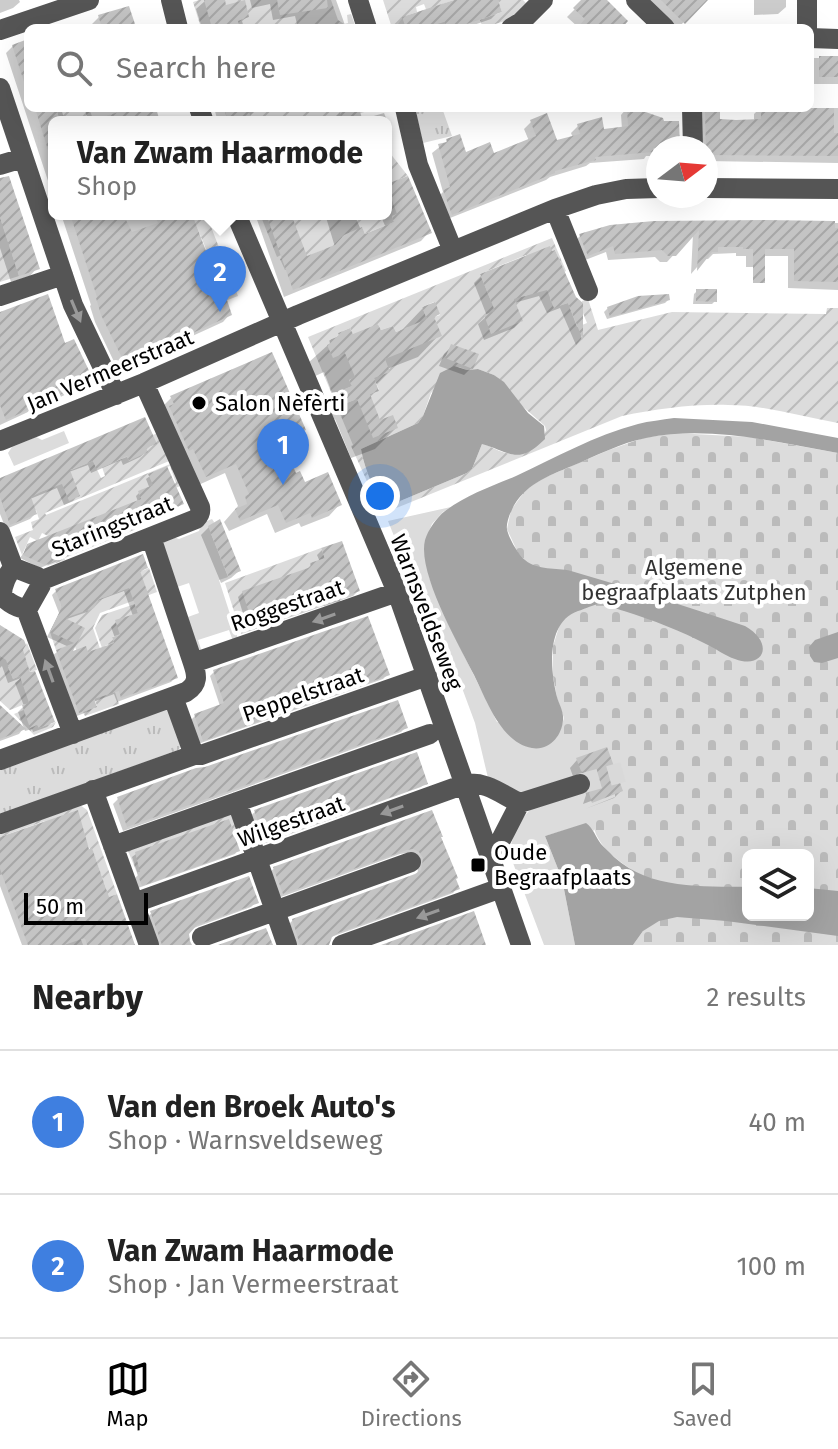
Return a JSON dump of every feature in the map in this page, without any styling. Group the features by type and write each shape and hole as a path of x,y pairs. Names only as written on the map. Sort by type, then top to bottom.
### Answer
{"street":[{"path":"0,30 89,0"},
{"path":"171,0 177,24"},
{"path":"358,0 366,24"},
{"path":"518,24 543,0"},
{"path":"636,0 661,24"},
{"path":"807,0 807,24"},
{"path":"814,38 838,39"},
{"path":"0,88 73,305 116,395"},
{"path":"406,112 418,165 453,251"},
{"path":"692,112 693,136"},
{"path":"0,165 23,158"},
{"name":"Jan Vermeerstraat","path":"0,441 555,209 596,195 646,188"},
{"path":"718,188 838,189"},
{"path":"555,209 588,291"},
{"name":"Warnsveldseweg","path":"239,220 397,592 521,945"},
{"path":"0,296 63,275"},
{"name":"Staringstraat","path":"40,581 196,519 201,512 144,383"},
{"path":"0,532 14,569"},
{"path":"0,760 186,692 194,685 197,679 193,663 151,537"},
{"path":"18,568 38,577 41,585 26,609 1,596 10,572 18,568"},
{"name":"Roggestraat","path":"193,663 397,592"},
{"path":"26,609 73,734"},
{"name":"Peppelstraat","path":"0,824 427,676"},
{"path":"173,697 194,755"},
{"path":"113,846 430,734"},
{"path":"465,784 486,785 520,803"},
{"name":"Wilgestraat","path":"134,903 465,784"},
{"path":"491,859 520,803 580,784"},
{"path":"93,790 149,945"},
{"path":"237,802 287,945"},
{"path":"202,937 411,862"},
{"path":"342,945 501,888"}],"green space":[{"path":"331,0 338,20 344,24 200,24 193,2"},
{"path":"383,0 454,0 434,7 445,24 432,24 424,4 416,7 417,12 403,17 405,24 391,24"},
{"path":"490,0 523,0 526,3 511,19 482,24 480,20 502,12 498,1 491,3"},
{"path":"351,14 355,24 344,24 348,23 347,15"},
{"path":"57,112 90,112 92,116 58,116"},
{"path":"225,112 364,112 351,116 226,116"},
{"path":"416,112 443,112 452,136 423,143"},
{"path":"392,156 408,176 392,182"},
{"path":"392,198 398,214 392,216"},
{"path":"392,216 394,222 365,234 362,228 342,237 347,253 325,249 304,258 306,262 285,270 281,255 277,257 262,220 392,220"},
{"path":"0,217 19,276 0,282"},
{"path":"194,220 208,220 238,296 225,301"},
{"path":"552,238 566,271 555,250 552,251 550,299 554,307 568,303 577,327 587,323 582,301 588,299 598,330 672,312 826,314 827,308 838,308 838,423 770,409 728,405 701,405 622,416 384,513 351,446 308,337","holes":["526,255 543,289 525,296 506,295 491,301 480,274","434,302 440,315 385,359 374,378 379,390 370,394 360,405 357,399 344,404 339,392 352,386 349,380 362,375 345,353 328,345 329,340 350,328 356,341 378,324 381,330 393,326 396,332 409,329 427,319 422,307","459,367 478,369 503,382 546,430 541,442 519,453 507,453 482,444 472,469 467,473 385,505 370,479 361,449 418,423 431,393"]},
{"path":"64,431 69,443 14,466 8,453 12,447 36,437 42,440"},
{"path":"161,431 174,459 45,513 175,462 185,484 173,489 171,485 176,483 170,466 164,468 167,475 142,501 59,544 65,560 47,566 55,549 50,537 42,533 38,541 30,537 22,555 15,537 33,530 31,522 39,519 36,510 5,511 1,499 48,489 45,481 93,461 101,478 105,476 102,467 127,457 129,461 156,444 153,435"},
{"name":"Algemene begraafplaats Zutphen","path":"675,433 750,437 838,453 838,945 633,945 643,931 635,872 610,853 596,834 589,792 560,731 564,718 553,676 553,646 559,627 507,529 511,510 527,488 609,450 643,438"},
{"path":"838,453 612,764 521,794 488,778 475,723 455,669 416,591 388,521 451,507 432,524 425,541 429,577 444,615 497,722 560,731"},
{"path":"212,519 211,534 228,577 219,580 239,642 234,644 229,630 198,640 203,655 197,656 185,618 199,613 189,583 174,588 163,542 170,536 179,539 199,531 202,523"},
{"path":"321,548 342,605 326,611 319,592 237,621 225,583"},
{"path":"149,568 157,592 100,613 93,628 119,704 85,716 83,712 97,706 74,644 56,650 50,632 61,603"},
{"path":"135,604 142,626 112,637 114,642 105,646 107,662 95,628 102,615"},
{"path":"27,643 37,670 30,672 26,660 8,667 13,679 20,676 39,728 56,722 53,727 34,735 14,714 26,709 25,704 10,710 0,701 0,656 18,658"},
{"path":"166,709 181,747 178,750 0,815 0,767"},
{"path":"617,780 594,831 586,824 545,836 562,879 575,945 544,945 510,855 517,828 535,806"},
{"path":"80,805 87,810 117,894 99,901 90,937 85,939 75,922 83,945 47,945 18,868 0,875 0,855 45,821 0,837 0,834","holes":["87,844 92,849 107,891 77,854"]},
{"path":"233,809 241,833 151,865 151,868 137,873 126,846"}],"shaded area":[{"path":"454,366 478,369 504,382 528,413 544,426 545,439 521,455 482,444 472,469 467,473 385,505 370,479 361,449 418,423 440,373"},
{"path":"674,418 752,422 838,438 838,453 718,434 670,434 636,440 536,483 521,495 510,513 508,532 520,555 530,563 571,571 745,626 760,640 762,653 753,661 735,659 677,630 601,604 578,611 560,625 553,648 555,686 563,717 560,732 554,741 544,747 532,748 521,744 496,719 441,609 424,554 428,532 445,511 479,491 606,434 642,423"},
{"path":"838,632 838,658 814,662 809,647 815,640"},
{"path":"586,823 614,857 644,875 678,884 742,887 742,921 814,921 814,889 838,891 838,936 677,917 659,921 643,931 633,945 575,945 562,879 545,836"}],"building":[{"path":"204,0 225,0 226,5 245,0 249,17 238,21 239,24 211,24"},
{"path":"277,0 327,0 328,8 280,15"},
{"path":"454,0 498,0 502,12 467,24 405,24 402,17"},
{"path":"581,0 607,0 628,21 625,24 581,24 585,19 573,8"},
{"path":"661,0 708,0 685,24"},
{"path":"129,6 135,24 101,24 98,15"},
{"path":"24,40 24,82 12,45"},
{"path":"819,56 838,56 838,77 819,77"},
{"path":"814,108 834,108 838,156 718,155 718,136 706,136 705,112 720,112 720,119 736,120 761,119 761,112 814,112"},
{"path":"36,112 57,112 58,116 48,116 48,150"},
{"path":"119,112 157,112 158,116 105,116"},
{"path":"225,112 249,112 250,116 226,116"},
{"path":"340,112 360,112 361,116 341,116"},
{"path":"627,112 646,112 664,121 679,121 680,136 646,136 646,153 595,157 596,160 555,171 452,215 443,190 450,187 438,144 447,142 446,139 460,134 466,152 490,142 494,153 536,136 530,120 547,113 557,140 580,134 577,124 602,117 604,129 628,126"},
{"path":"9,176 40,269 19,276 0,218 0,178"},
{"path":"408,176 432,233 293,290 268,220 293,220 307,256 335,245 344,235 362,227 365,234 394,222 392,216 397,214 392,200 392,182"},
{"path":"72,220 126,220 132,232 158,223 157,220 194,220 232,315 125,364 101,315"},
{"path":"654,221 835,221 835,228 838,228 838,282 794,281 794,249 765,249 765,283 753,283 753,249 743,247 718,247 718,252 712,252 697,271 699,230 676,256 668,256 662,250 615,254 613,246 588,256 579,234 610,225"},
{"path":"550,246 552,251 555,250 576,297 583,303 583,340 568,303 554,308 547,290 514,299 523,321 491,334 484,315 495,311 480,274"},
{"path":"696,289 717,289 717,302 696,301"},
{"path":"48,294 65,343 74,339 93,379 6,420 0,405 0,312"},
{"path":"669,294 670,300 610,317 607,307 638,296"},
{"path":"435,302 440,314 434,317 442,336 385,359 390,372 374,378 379,391 370,394 380,420 393,415 398,428 373,438 357,399 344,404 339,391 352,386 349,380 355,377 345,353 333,358 327,345 330,344 329,340 350,328 353,334 378,324 381,330 393,326 396,332 427,319 422,307"},
{"path":"451,344 479,354 473,369 445,358"},
{"path":"272,352 306,430 281,441 296,473 300,471 305,482 328,472 342,505 312,518 310,513 286,523 278,505 240,521 235,509 247,504 245,496 249,494 236,464 206,477 193,449 189,451 169,406 174,404 170,396"},
{"path":"145,417 157,444 146,448 148,452 129,461 127,456 97,470 93,461 70,470 80,496 69,501 62,484 43,491 31,497 37,514 10,525 0,497 0,478"},
{"path":"167,466 184,504 138,522 140,527 45,565 23,555 27,544 141,499 138,491 153,485 148,474"},
{"path":"220,519 241,571 228,576 208,526"},
{"path":"342,541 360,591 246,631 242,619 250,616 242,591 311,567 310,563 325,558 321,548"},
{"path":"143,554 148,568 140,571 178,678 121,698 119,691 94,699 97,707 79,713 56,650 74,643 50,632 62,607 55,589","holes":["129,588 138,613 115,620 120,635 112,637 114,643 88,652 86,646 73,651 85,628 65,618 94,608 98,600"]},
{"path":"368,616 390,675 203,741 194,714 224,703 213,670"},
{"path":"0,625 24,640 26,645 23,650 30,672 35,671 55,722 30,728 22,705 29,703 22,675 13,679 6,660 0,656"},
{"path":"398,700 408,728 127,827 117,797"},
{"path":"0,705 26,729 0,739"},
{"path":"607,747 623,791 592,803 589,793 593,786 592,779 581,771 576,758"},
{"path":"417,752 428,784 265,842 254,810"},
{"path":"78,810 89,849 92,848 109,897 117,894 135,945 87,945 85,938 64,945 28,945 0,869 0,837"},
{"path":"432,810 460,889 338,933 329,945 300,945 292,919 415,874 421,870 423,858 413,849 407,850 283,894 273,867"},
{"path":"229,819 240,851 142,886 135,852"},
{"path":"249,876 259,903 197,925 189,934 192,945 162,945 150,911"},
{"path":"474,911 486,945 381,945"},
{"path":"266,928 273,945 218,945"}],"tunnel":[{"path":"580,784 623,772"}],"place":[{"name":"Van Zwam Haarmode","path":"220,312"},
{"name":"Salon Nèfèrti","path":"199,403"},
{"name":"Van den Broek Auto's","path":"283,485"},
{"name":"Oude Begraafplaats","path":"478,865"}]}
